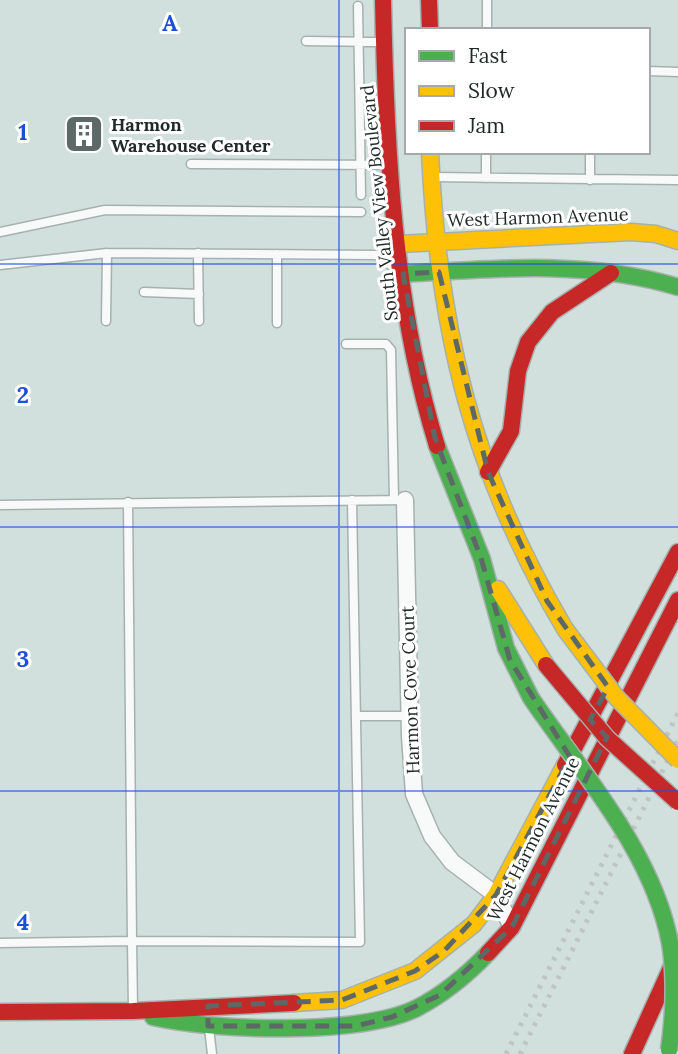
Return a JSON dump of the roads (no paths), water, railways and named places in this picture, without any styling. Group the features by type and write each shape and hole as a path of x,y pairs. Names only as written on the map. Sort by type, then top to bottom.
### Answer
{"main road":[{"name":"South Valley View Boulevard","path":"383,0 392,165 403,274 435,438 481,558"},
{"path":"429,0 430,28"},
{"path":"430,154 439,272 457,365 488,472 531,573 565,629 598,676 638,723 678,760"},
{"name":"West Harmon Avenue","path":"399,244 631,232 656,234 678,241"},
{"path":"403,274 573,269 649,277 678,287"},
{"path":"488,472 511,432 518,371 528,342 552,312 611,273"},
{"name":"West Harmon Avenue","path":"0,1012 133,1012 332,1001 364,993 415,971 444,951 474,924 496,895 678,552"},
{"path":"481,558 546,664 573,702 627,758 678,802"},
{"path":"481,558 510,660 531,698 627,842 659,908 666,929 674,984 669,1052"},
{"name":"West Harmon Avenue","path":"133,1012 182,1024 208,1026 334,1027 392,1017 429,1001 466,976 512,928 678,600"},
{"path":"632,1054 678,953"},
{"path":"208,1006 208,1026"}],"street":[{"name":"Harmon Cove Court","path":"399,500 414,794 432,835 452,862 496,895 512,928"}],"lane":[{"path":"487,0 487,28"},
{"path":"358,6 361,195"},
{"path":"306,41 384,42"},
{"path":"650,71 678,72"},
{"path":"486,154 486,178"},
{"path":"590,154 590,180"},
{"path":"191,164 392,165"},
{"path":"430,177 678,180"},
{"path":"0,232 105,210 361,212"},
{"path":"0,265 107,254 377,255 399,244"},
{"path":"106,321 107,254"},
{"path":"198,254 199,321"},
{"path":"277,254 277,323"},
{"path":"377,255 403,274"},
{"path":"144,292 199,294"},
{"path":"0,505 399,500 391,350 386,344 346,344"},
{"path":"0,943 360,942 352,500"},
{"path":"128,502 133,1012"},
{"path":"355,716 410,716"},
{"path":"208,1026 212,1054"}],"railway":[{"path":"506,1054 678,713"},
{"path":"520,1054 678,740"}],"place":[{"name":"Harmon Warehouse Center","path":"84,134"}]}
